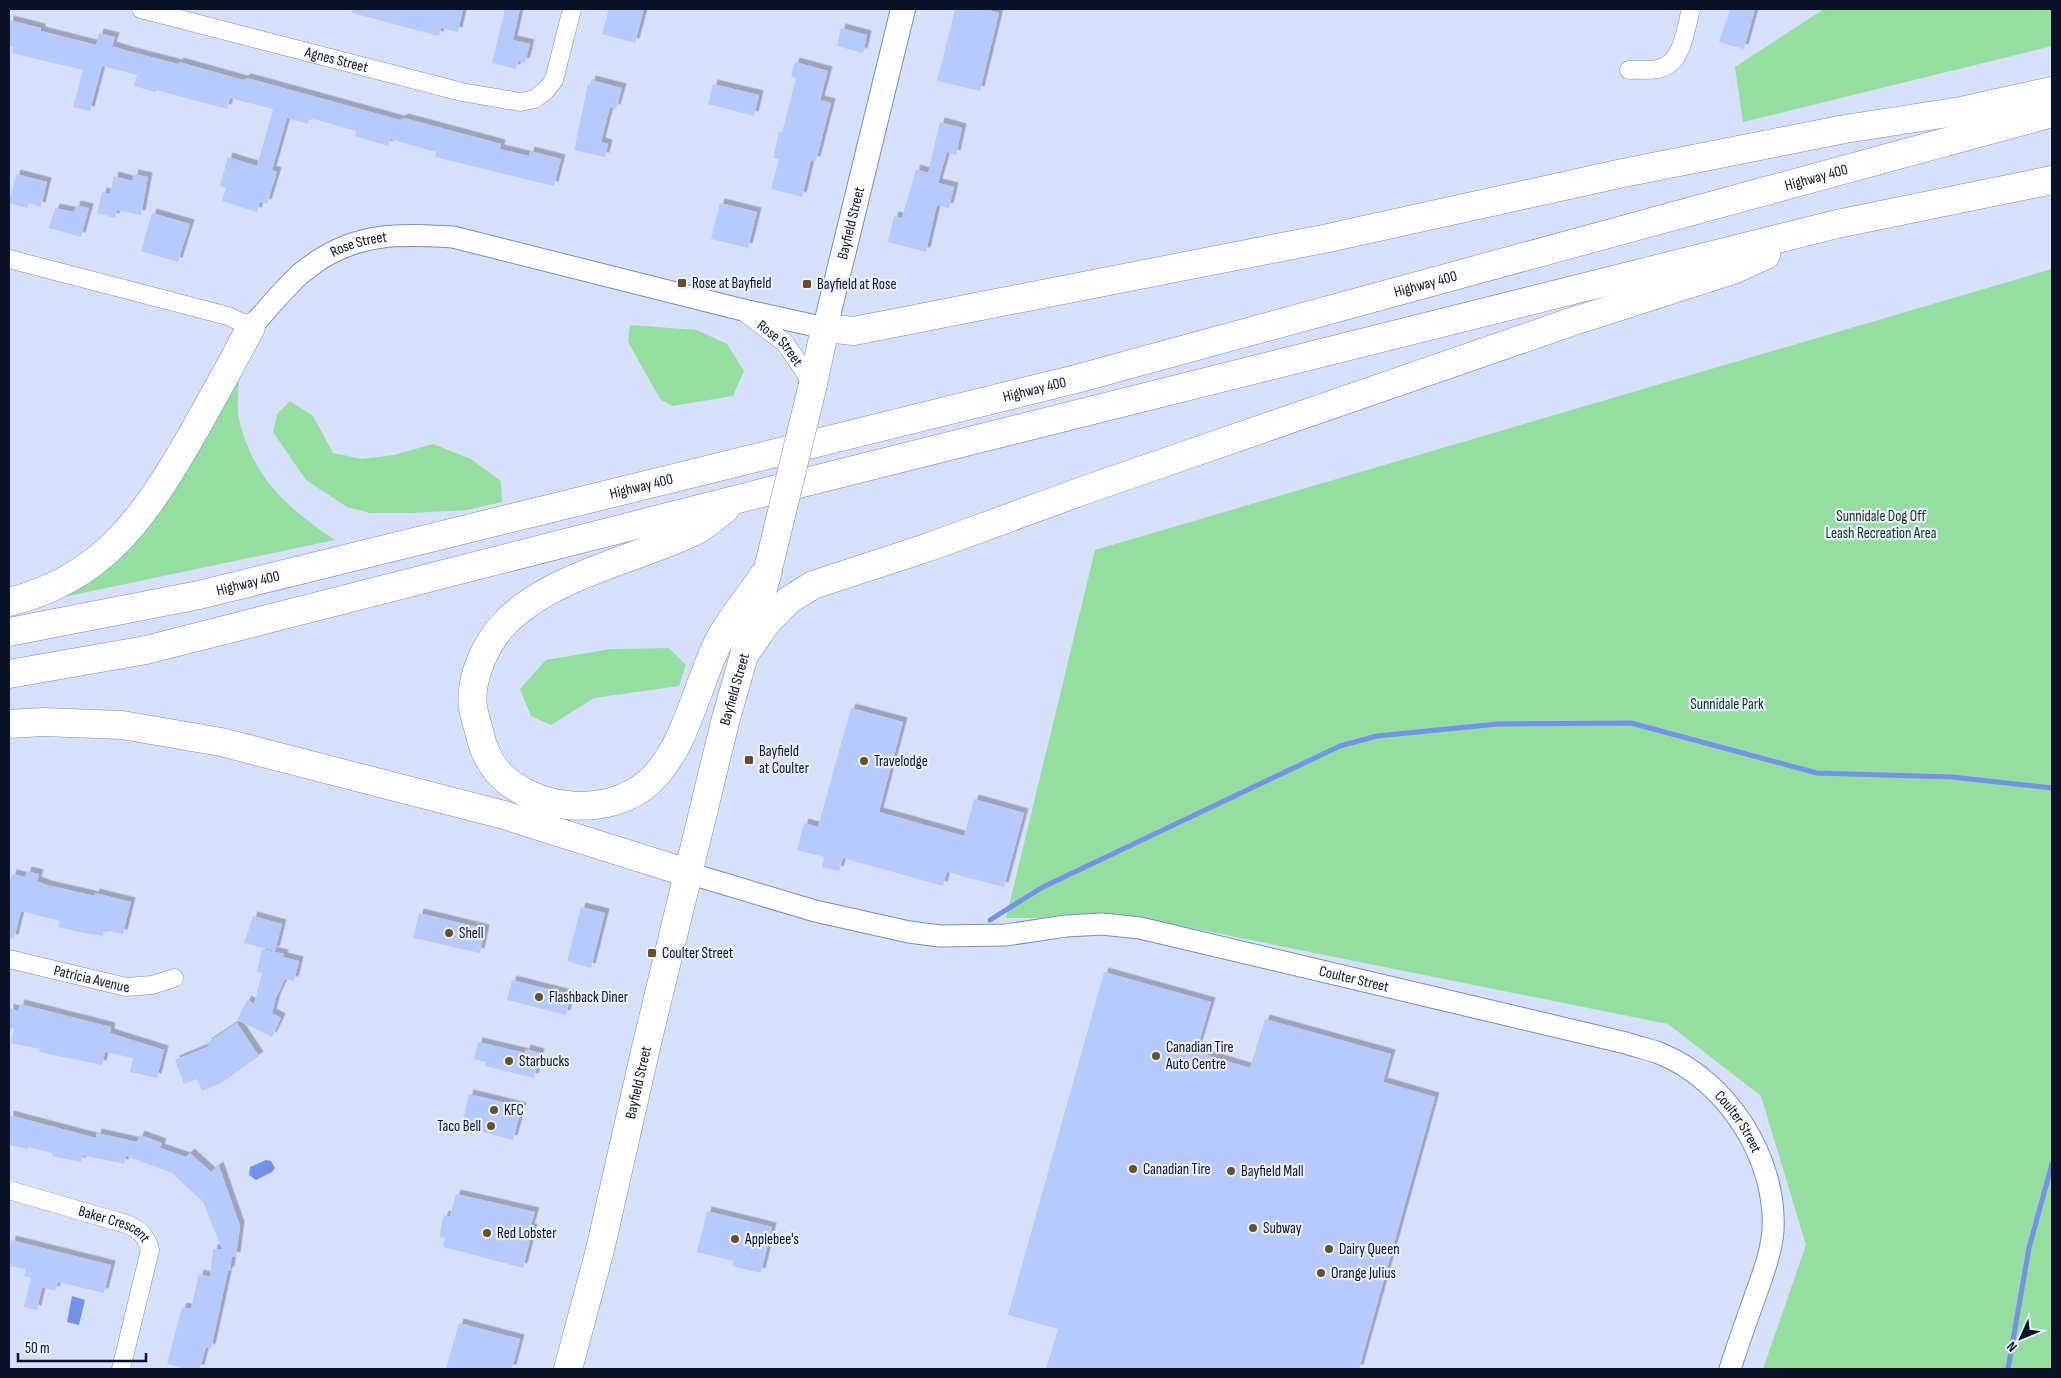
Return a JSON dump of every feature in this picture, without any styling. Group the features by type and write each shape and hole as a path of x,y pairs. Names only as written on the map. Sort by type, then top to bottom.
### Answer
{"main road":[{"name":"Bayfield Street","path":"568,1369 600,1250 725,722 768,569 903,9"},
{"path":"825,328 854,331 1328,238 1623,173 1845,129 1961,111 2052,92"},
{"name":"Highway 400","path":"9,632 198,596 1076,379 2052,113"},
{"path":"9,674 146,650 738,499 1837,224 2052,180"},
{"path":"744,656 768,621 789,600 813,586 1571,322 1733,270 1837,224"},
{"path":"9,602 41,593 68,581 92,564 135,524 165,482 221,385 251,327"},
{"path":"738,499 695,531 566,583 524,604 502,626 484,651 476,676 472,705 482,746 498,772 526,793 555,804 590,807 622,798 649,782 668,758 684,727 721,637 768,569"},
{"path":"9,724 43,722 122,725 221,742 504,815 688,873"}],"street":[{"name":"Agnes Street","path":"141,9 462,92 520,102 535,99 554,80 572,9"},
{"path":"1629,70 1657,69 1672,64 1679,53 1691,9"},
{"name":"Rose Street","path":"251,327 299,274 328,254 354,242 383,236 416,235 453,236 739,309 825,328"},
{"path":"9,258 228,316 251,327"},
{"name":"Rose Street","path":"739,309 766,327 785,343 813,384"},
{"name":"Coulter Street","path":"688,873 815,912 909,932 940,936 1006,935 1075,925 1102,924 1140,928 1626,1043 1660,1054 1688,1070 1714,1090 1754,1142 1765,1171 1771,1202 1772,1232 1770,1247 1767,1262 1730,1369"},
{"name":"Patricia Avenue","path":"9,959 126,987 152,985 174,978"},
{"name":"Baker Crescent","path":"9,1190 126,1224 138,1229 148,1240 149,1256 121,1369"}],"green space":[{"path":"1824,9 2052,9 2052,46 1743,122 1735,67"},
{"name":"Sunnidale Park","path":"2052,269 2052,1369 1763,1369 1806,1245 1761,1096 1668,1024 1141,918 1006,918 1095,550"},
{"path":"630,325 697,330 727,344 744,371 733,396 672,406 660,399 628,342"},
{"path":"239,377 239,419 245,440 263,475 287,503 335,540 59,598"},
{"path":"290,401 313,416 333,453 362,459 394,455 433,444 471,459 501,481 502,502 467,510 412,513 370,513 347,507 306,480 273,432 277,414"},
{"path":"669,648 686,665 679,686 594,698 551,725 531,716 520,689 546,660 611,649"}],"water":[{"path":"266,1160 271,1161 275,1168 272,1172 256,1180 249,1175 250,1167"},
{"path":"72,1296 85,1300 79,1325 67,1322"}],"building":[{"path":"353,9 463,9 458,32 441,28 439,36 352,13"},
{"path":"505,9 520,9 513,40 530,44 525,63 518,61 516,69 492,63"},
{"path":"609,9 644,9 635,43 602,34"},
{"path":"955,9 985,9 999,13 980,91 937,81"},
{"path":"1730,9 1755,9 1744,49 1719,42"},
{"path":"9,20 41,28 41,31 96,45 99,33 115,37 112,46 128,51 178,64 179,62 243,80 247,78 400,120 404,118 501,144 500,149 529,156 530,151 561,159 554,186 435,157 436,152 390,139 388,146 355,136 356,131 310,118 308,124 287,118 272,170 277,172 267,204 260,202 257,212 222,201 226,188 220,186 228,157 257,166 273,109 230,98 227,109 156,90 155,92 134,86 137,75 102,66 90,111 73,107 83,70 12,53 13,47 9,46"},
{"path":"841,28 867,35 863,53 837,46"},
{"path":"795,62 828,71 820,100 831,103 816,161 811,160 802,197 771,189 779,159 773,158 779,132 782,133 796,78 791,76"},
{"path":"591,80 622,88 616,109 610,107 601,142 608,144 605,157 574,150 588,84 590,85"},
{"path":"713,84 759,95 754,116 708,104"},
{"path":"940,122 962,128 956,155 947,152 938,183 954,187 949,208 937,205 926,252 888,242 894,216 902,218 916,169 928,173"},
{"path":"16,174 47,182 41,207 29,203 27,208 9,203"},
{"path":"134,174 148,177 141,215 117,210 115,218 97,213 102,192 110,194 114,176 132,181"},
{"path":"720,203 757,212 748,248 711,239"},
{"path":"76,205 89,208 81,237 49,228 55,208 74,212"},
{"path":"152,213 190,224 178,262 141,251"},
{"name":"Travelodge","path":"851,708 903,722 879,812 964,836 974,799 1024,813 1004,887 947,872 943,886 843,858 839,871 822,867 824,857 797,850 804,823 818,827"},
{"path":"27,871 39,874 37,881 47,885 95,896 95,893 131,902 123,934 104,930 103,936 79,932 58,927 60,921 21,911 14,939 9,938 9,887 12,874 25,877"},
{"path":"581,907 605,913 591,968 567,961"},
{"name":"Shell","path":"419,913 485,929 480,953 413,938"},
{"path":"253,916 282,924 275,951 244,943"},
{"path":"262,949 284,954 283,957 299,961 294,981 285,979 276,998 272,1013 281,1018 272,1037 237,1020 247,1000 254,1004 262,973 257,972"},
{"name":"Bayfield Mall","path":"1104,972 1211,1002 1196,1052 1250,1068 1265,1019 1391,1054 1383,1082 1435,1097 1359,1369 1046,1369 1058,1329 1008,1315"},
{"name":"Flashback Diner","path":"512,980 571,995 566,1015 507,1000"},
{"path":"20,1004 111,1027 110,1033 164,1050 157,1078 130,1072 133,1058 105,1052 102,1065 39,1052 40,1049 11,1043 14,1029 9,1028 9,1008 18,1011"},
{"path":"237,1023 259,1056 221,1083 202,1091 197,1079 184,1084 175,1060 209,1046 207,1043"},
{"name":"Starbucks","path":"478,1042 525,1053 526,1049 540,1053 534,1078 485,1066 486,1062 474,1059"},
{"path":"469,1094 522,1107 513,1140 462,1126"},
{"path":"9,1115 96,1138 97,1133 137,1142 140,1135 162,1143 160,1148 186,1157 190,1153 211,1172 219,1166 240,1226 236,1257 232,1256 211,1349 206,1347 200,1369 179,1369 180,1367 167,1364 182,1307 191,1309 199,1274 210,1277 213,1249 222,1249 203,1202 172,1173 126,1156 124,1164 82,1155 81,1162 52,1156 52,1153 28,1147 28,1149 9,1145"},
{"name":"Red Lobster","path":"456,1194 535,1212 530,1228 533,1228 523,1268 443,1247 445,1238 440,1237 441,1227 444,1215 450,1217"},
{"name":"Applebee's","path":"707,1211 772,1227 761,1273 732,1266 734,1261 697,1252"},
{"path":"11,1240 111,1265 104,1293 58,1282 55,1291 42,1287 37,1310 24,1307 31,1278 24,1276 26,1269 9,1266"},
{"path":"459,1323 520,1339 512,1369 446,1369"}],"waterway":[{"path":"990,920 1043,887 1340,746 1377,736 1498,724 1631,723 1817,773 1952,777 2052,788"},
{"path":"2008,1369 2029,1248 2052,1164"}],"place":[{"name":"Rose at Bayfield","path":"682,283"},
{"name":"Bayfield at Rose","path":"807,284"},
{"name":"Bayfield at Coulter","path":"749,760"},
{"name":"Travelodge","path":"864,761"},
{"name":"Shell","path":"449,933"},
{"name":"Coulter Street","path":"652,953"},
{"name":"Flashback Diner","path":"539,997"},
{"name":"Canadian Tire Auto Centre","path":"1156,1056"},
{"name":"Starbucks","path":"509,1061"},
{"name":"KFC","path":"494,1110"},
{"name":"Taco Bell","path":"491,1126"},
{"name":"Canadian Tire","path":"1133,1169"},
{"name":"Bayfield Mall","path":"1231,1171"},
{"name":"Subway","path":"1253,1228"},
{"name":"Red Lobster","path":"487,1233"},
{"name":"Applebee's","path":"735,1239"},
{"name":"Dairy Queen","path":"1329,1249"},
{"name":"Orange Julius","path":"1321,1273"}],"park label":[{"name":"Sunnidale Dog Off Leash Recreation Area","path":"1881,524"}]}
